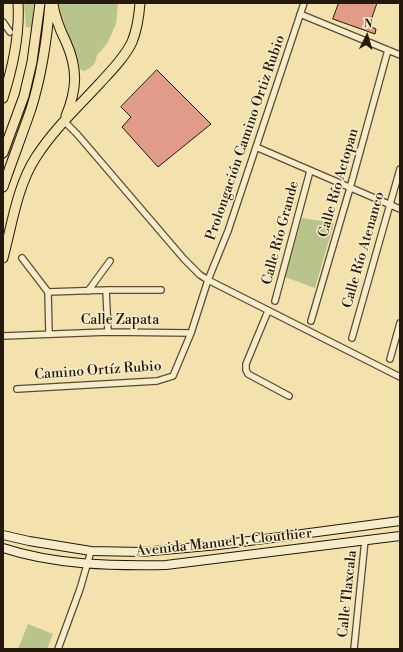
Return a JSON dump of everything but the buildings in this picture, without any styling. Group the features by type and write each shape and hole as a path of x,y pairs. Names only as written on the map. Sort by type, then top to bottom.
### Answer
{"highway":[{"path":"3,98 15,54 18,33 18,3"},
{"path":"3,153 24,96 32,62 40,3"},
{"path":"3,187 31,108 39,80 45,52 50,3"},
{"path":"53,3 56,17 73,60 75,74 74,94 64,122"},
{"path":"3,258 23,184 32,164 47,141 108,74 124,54 132,42 138,24 140,3"},
{"path":"3,237 15,212"}],"main road":[{"name":"Avenida Manuel J. Clouthier","path":"3,535 37,543 91,551 142,552 179,549 400,521"},
{"name":"Avenida Manuel J. Clouthier","path":"3,548 47,559 87,564 128,566 166,565 400,536"}],"street":[{"name":"Prolongación Camino Ortiz Rubio","path":"208,280 223,244 304,3"},
{"path":"300,14 400,55"},
{"path":"3,22 10,32"},
{"name":"Calle Río Actopan","path":"311,321 388,50"},
{"path":"64,122 77,134 200,275 400,377"},
{"path":"256,147 400,209"},
{"name":"Calle Río Atenanco","path":"352,338 400,169"},
{"name":"Calle Río Grande","path":"275,301 310,171"},
{"path":"22,258 48,292 49,334"},
{"path":"88,291 110,261"},
{"name":"Camino Ortíz Rubio","path":"17,389 156,380 166,379 173,376 191,333 208,280"},
{"path":"106,290 108,332"},
{"path":"48,292 161,290"},
{"path":"268,311 246,364 246,370 248,374 289,396"},
{"path":"390,359 400,323"},
{"name":"Calle Zapata","path":"3,336 108,332 191,333"},
{"name":"Calle Tlaxcala","path":"354,649 365,540"},
{"path":"58,649 80,589 91,551"}],"green space":[{"path":"24,3 34,3 32,28 26,27"},
{"path":"57,3 118,3 116,24 107,44 97,55 95,63 84,71 80,69 78,60 57,10"},
{"path":"302,218 334,223 315,288 285,277"},
{"path":"28,624 53,634 47,649 18,649"}]}
